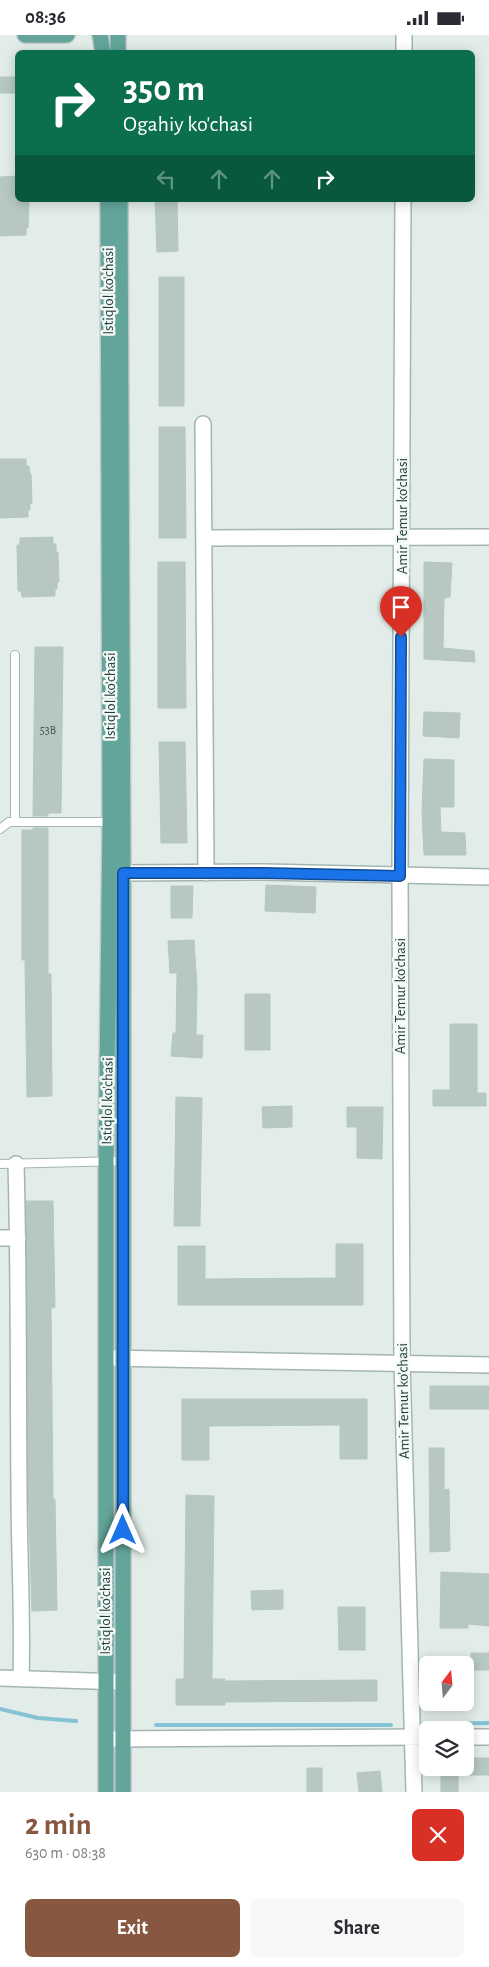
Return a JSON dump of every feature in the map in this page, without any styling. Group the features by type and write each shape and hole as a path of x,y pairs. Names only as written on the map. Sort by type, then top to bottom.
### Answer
{"main road":[{"path":"25,35 67,35"},
{"path":"100,35 102,50"},
{"path":"118,35 118,50"},
{"name":"Istiqlol ko'chasi","path":"106,1792 105,1682 108,1358 106,1162 110,822 108,202"},
{"name":"Istiqlol ko'chasi","path":"120,202 123,873 123,1792"}],"street":[{"path":"404,35 404,50"},
{"name":"Amir Temur ko'chasi","path":"403,202 400,876 402,1363 419,1721"},
{"path":"202,424 205,538 206,873"},
{"path":"205,538 489,537"},
{"path":"123,873 489,877"},
{"path":"16,1163 19,1490 23,1618 21,1679"},
{"path":"0,1239 18,1238"},
{"path":"108,1358 489,1365"},
{"path":"0,1678 123,1683"},
{"path":"107,1739 419,1737"},
{"path":"474,1737 489,1737"},
{"name":"Amir Temur ko'chasi","path":"414,1792 419,1746"}],"lane":[{"path":"15,655 15,822"},
{"path":"0,829 9,822 110,822"},
{"path":"0,1163 123,1161"}],"building":[{"path":"0,77 15,77 15,93 0,93"},
{"path":"15,176 15,202 29,202 26,235 0,236 0,177"},
{"path":"155,202 177,202 178,251 157,252"},
{"path":"159,277 184,277 184,406 159,406"},
{"path":"159,427 185,427 186,538 159,538"},
{"path":"0,459 26,459 26,466 29,466 31,474 32,503 30,503 30,510 28,510 28,517 0,518"},
{"path":"53,537 53,544 56,544 56,552 58,552 59,582 57,582 57,589 55,589 55,596 22,597 21,591 18,591 17,545 20,545 20,538"},
{"path":"158,562 185,562 186,708 158,708"},
{"path":"424,562 452,563 450,597 444,598 443,648 474,651 475,662 424,659"},
{"path":"35,647 63,647 61,813 48,813 48,816 33,816"},
{"path":"424,712 460,713 459,738 423,736"},
{"path":"159,742 185,742 187,843 161,843"},
{"path":"424,759 454,760 454,807 440,807 441,832 465,833 466,855 424,855 422,812"},
{"path":"33,828 48,828 48,974 51,974 52,1096 27,1097 25,960 22,960 22,830 33,830"},
{"path":"266,885 316,887 315,913 265,911"},
{"path":"171,886 193,886 192,918 171,918"},
{"path":"194,940 197,988 196,1035 203,1035 202,1058 171,1056 173,1033 176,1033 177,973 170,973 168,941"},
{"path":"245,994 270,994 270,1050 245,1050"},
{"path":"450,1024 477,1024 477,1093 486,1093 486,1106 433,1106 433,1090 450,1090"},
{"path":"176,1097 202,1098 200,1226 174,1226"},
{"path":"292,1106 292,1127 263,1128 262,1107"},
{"path":"347,1107 383,1107 382,1159 357,1158 357,1127 347,1127"},
{"path":"26,1201 53,1201 55,1307 51,1308 53,1499 55,1499 57,1610 32,1611 28,1483"},
{"path":"336,1244 363,1244 363,1305 178,1305 178,1246 205,1246 205,1279 336,1278"},
{"path":"430,1386 489,1386 489,1409 430,1409"},
{"path":"182,1399 367,1399 367,1459 340,1459 340,1425 209,1426 209,1460 182,1460"},
{"path":"429,1448 444,1448 444,1490 449,1489 450,1551 430,1552"},
{"path":"186,1495 214,1496 212,1679 225,1679 225,1681 377,1680 377,1701 225,1702 225,1705 176,1705 176,1679 184,1679"},
{"path":"441,1572 489,1574 489,1626 468,1624 468,1628 440,1628"},
{"path":"283,1590 283,1609 252,1610 251,1591"},
{"path":"338,1607 365,1607 365,1650 339,1650"},
{"path":"471,1653 489,1653 489,1670 474,1670 474,1656 471,1656"},
{"path":"474,1758 489,1758 489,1775 474,1775"},
{"path":"307,1768 322,1768 322,1792 307,1792"},
{"path":"380,1771 382,1792 359,1792 357,1773"},
{"path":"441,1776 458,1776 458,1792 441,1792"}],"waterway":[{"path":"0,1709 38,1718 76,1721"},
{"path":"474,1723 489,1723"},
{"path":"156,1725 391,1725"}],"route":[{"path":"123,1530 123,873 264,873 400,876 401,637"}]}
